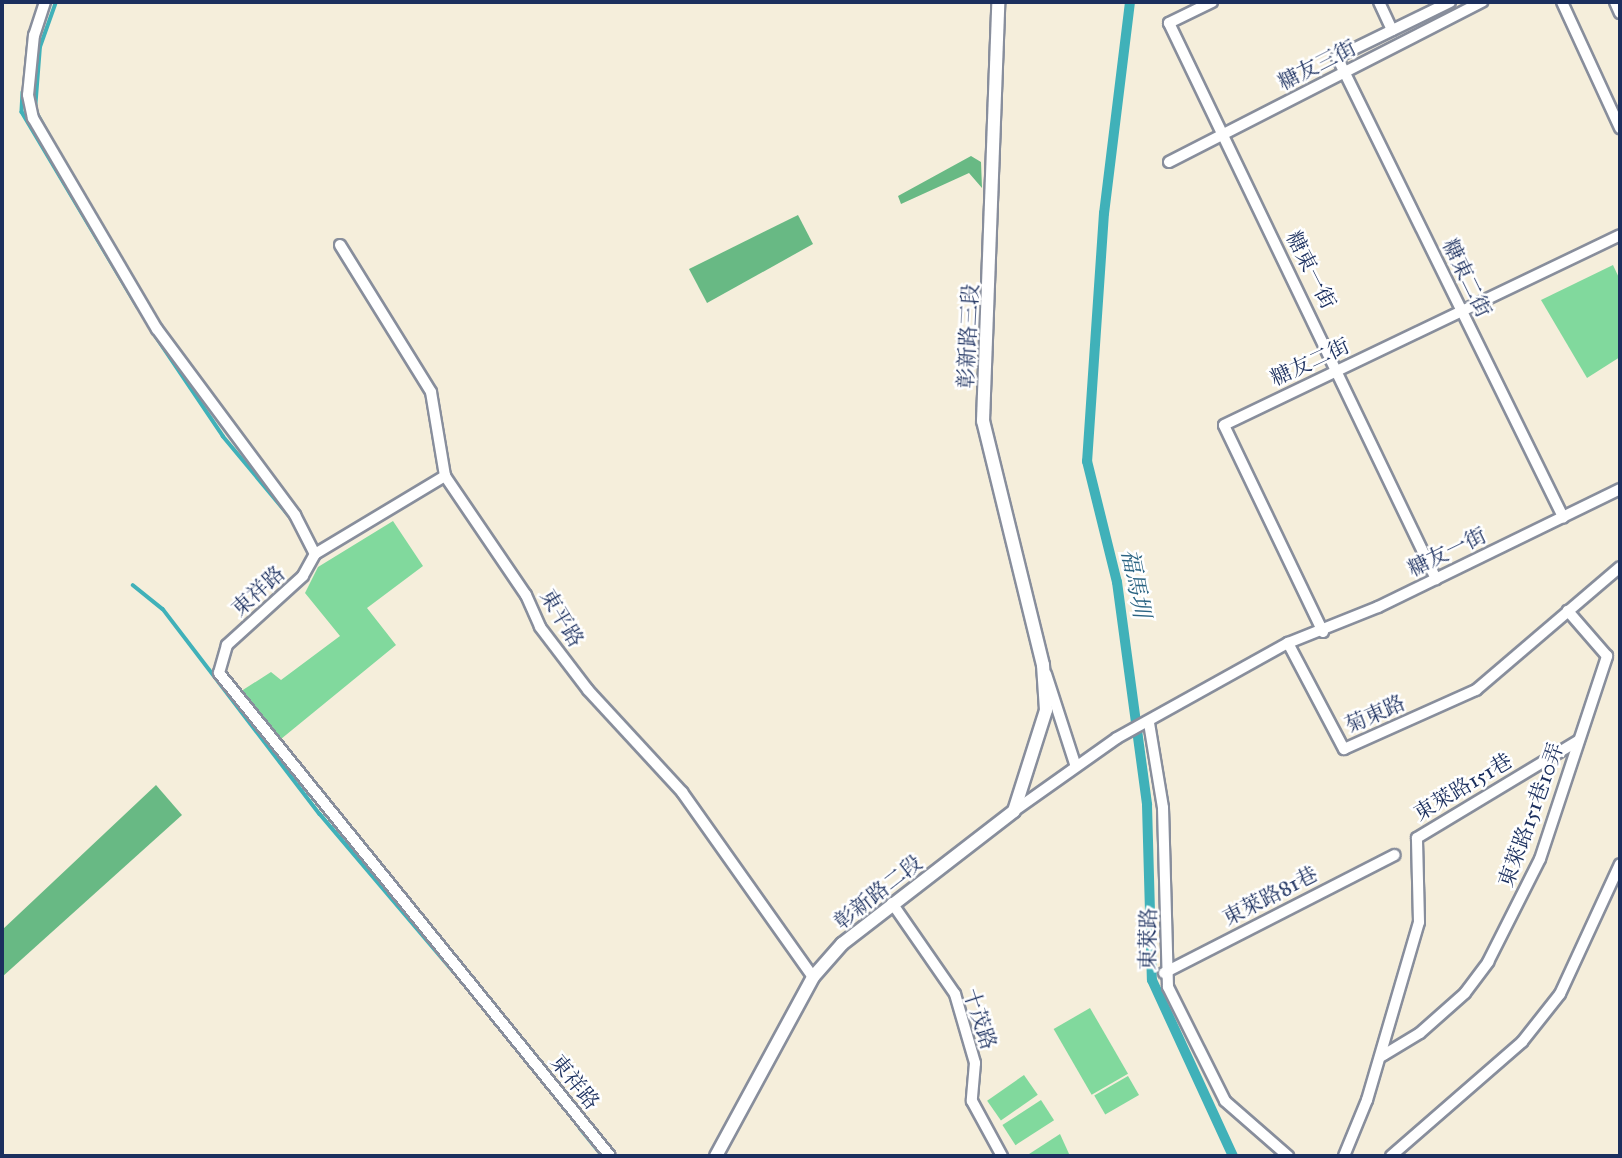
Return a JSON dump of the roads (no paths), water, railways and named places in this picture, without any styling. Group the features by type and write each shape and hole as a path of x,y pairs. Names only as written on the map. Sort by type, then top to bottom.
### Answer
{"street":[{"path":"45,2 34,35 28,95 33,118 157,329 295,514 315,554 445,475"},
{"name":"彰新路三段","path":"998,2 983,421 1043,665"},
{"name":"糖東一街","path":"1212,2 1169,23 1340,369 1436,579"},
{"path":"1379,2 1392,30"},
{"name":"糖友三街","path":"1337,57 1450,2"},
{"name":"糖友三街","path":"1169,162 1482,2"},
{"path":"1562,2 1620,128"},
{"path":"1615,2 1620,13"},
{"name":"糖東二街","path":"1337,57 1563,517"},
{"name":"糖友二街","path":"1324,632 1223,425 1620,235"},
{"name":"東平路","path":"340,245 431,392 445,475 554,645 682,792 813,977"},
{"name":"糖友一街","path":"1288,643 1324,632 1620,489"},
{"name":"東祥路","path":"315,554 303,576 228,645 219,673 610,1156"},
{"name":"菊東路","path":"1288,643 1344,749 1476,690 1620,567"},
{"path":"1568,611 1608,656 1578,741"},
{"path":"1014,811 1075,764 1117,738 1288,643"},
{"path":"1043,665 1075,764"},
{"path":"1014,811 1046,710 1043,665"},
{"name":"東萊路","path":"1144,724 1164,833 1164,973 1225,1101 1288,1156"},
{"name":"東萊路151巷10弄","path":"1382,1055 1420,1033 1488,962 1540,859 1578,741"},
{"name":"東萊路151巷","path":"1344,1156 1382,1055 1419,922 1417,838 1578,741"},
{"name":"彰新路二段","path":"716,1156 813,977 892,903 1014,811"},
{"name":"東萊路81巷","path":"1164,973 1395,855"},
{"path":"1391,1156 1522,1042 1560,994 1620,864"},
{"name":"十茂路","path":"892,903 955,994 975,1063 972,1101 1002,1156"}],"waterway":[{"path":"52,141 35,110 40,47 56,2"},
{"name":"福馬圳","path":"1130,2 1104,213 1087,461 1117,582 1147,805 1152,980 1233,1156"},
{"path":"23,92 22,112 138,307"},
{"path":"155,335 223,436 292,519"},
{"path":"133,585 163,609 320,814 454,972"},
{"path":"580,1128 603,1156"}]}
